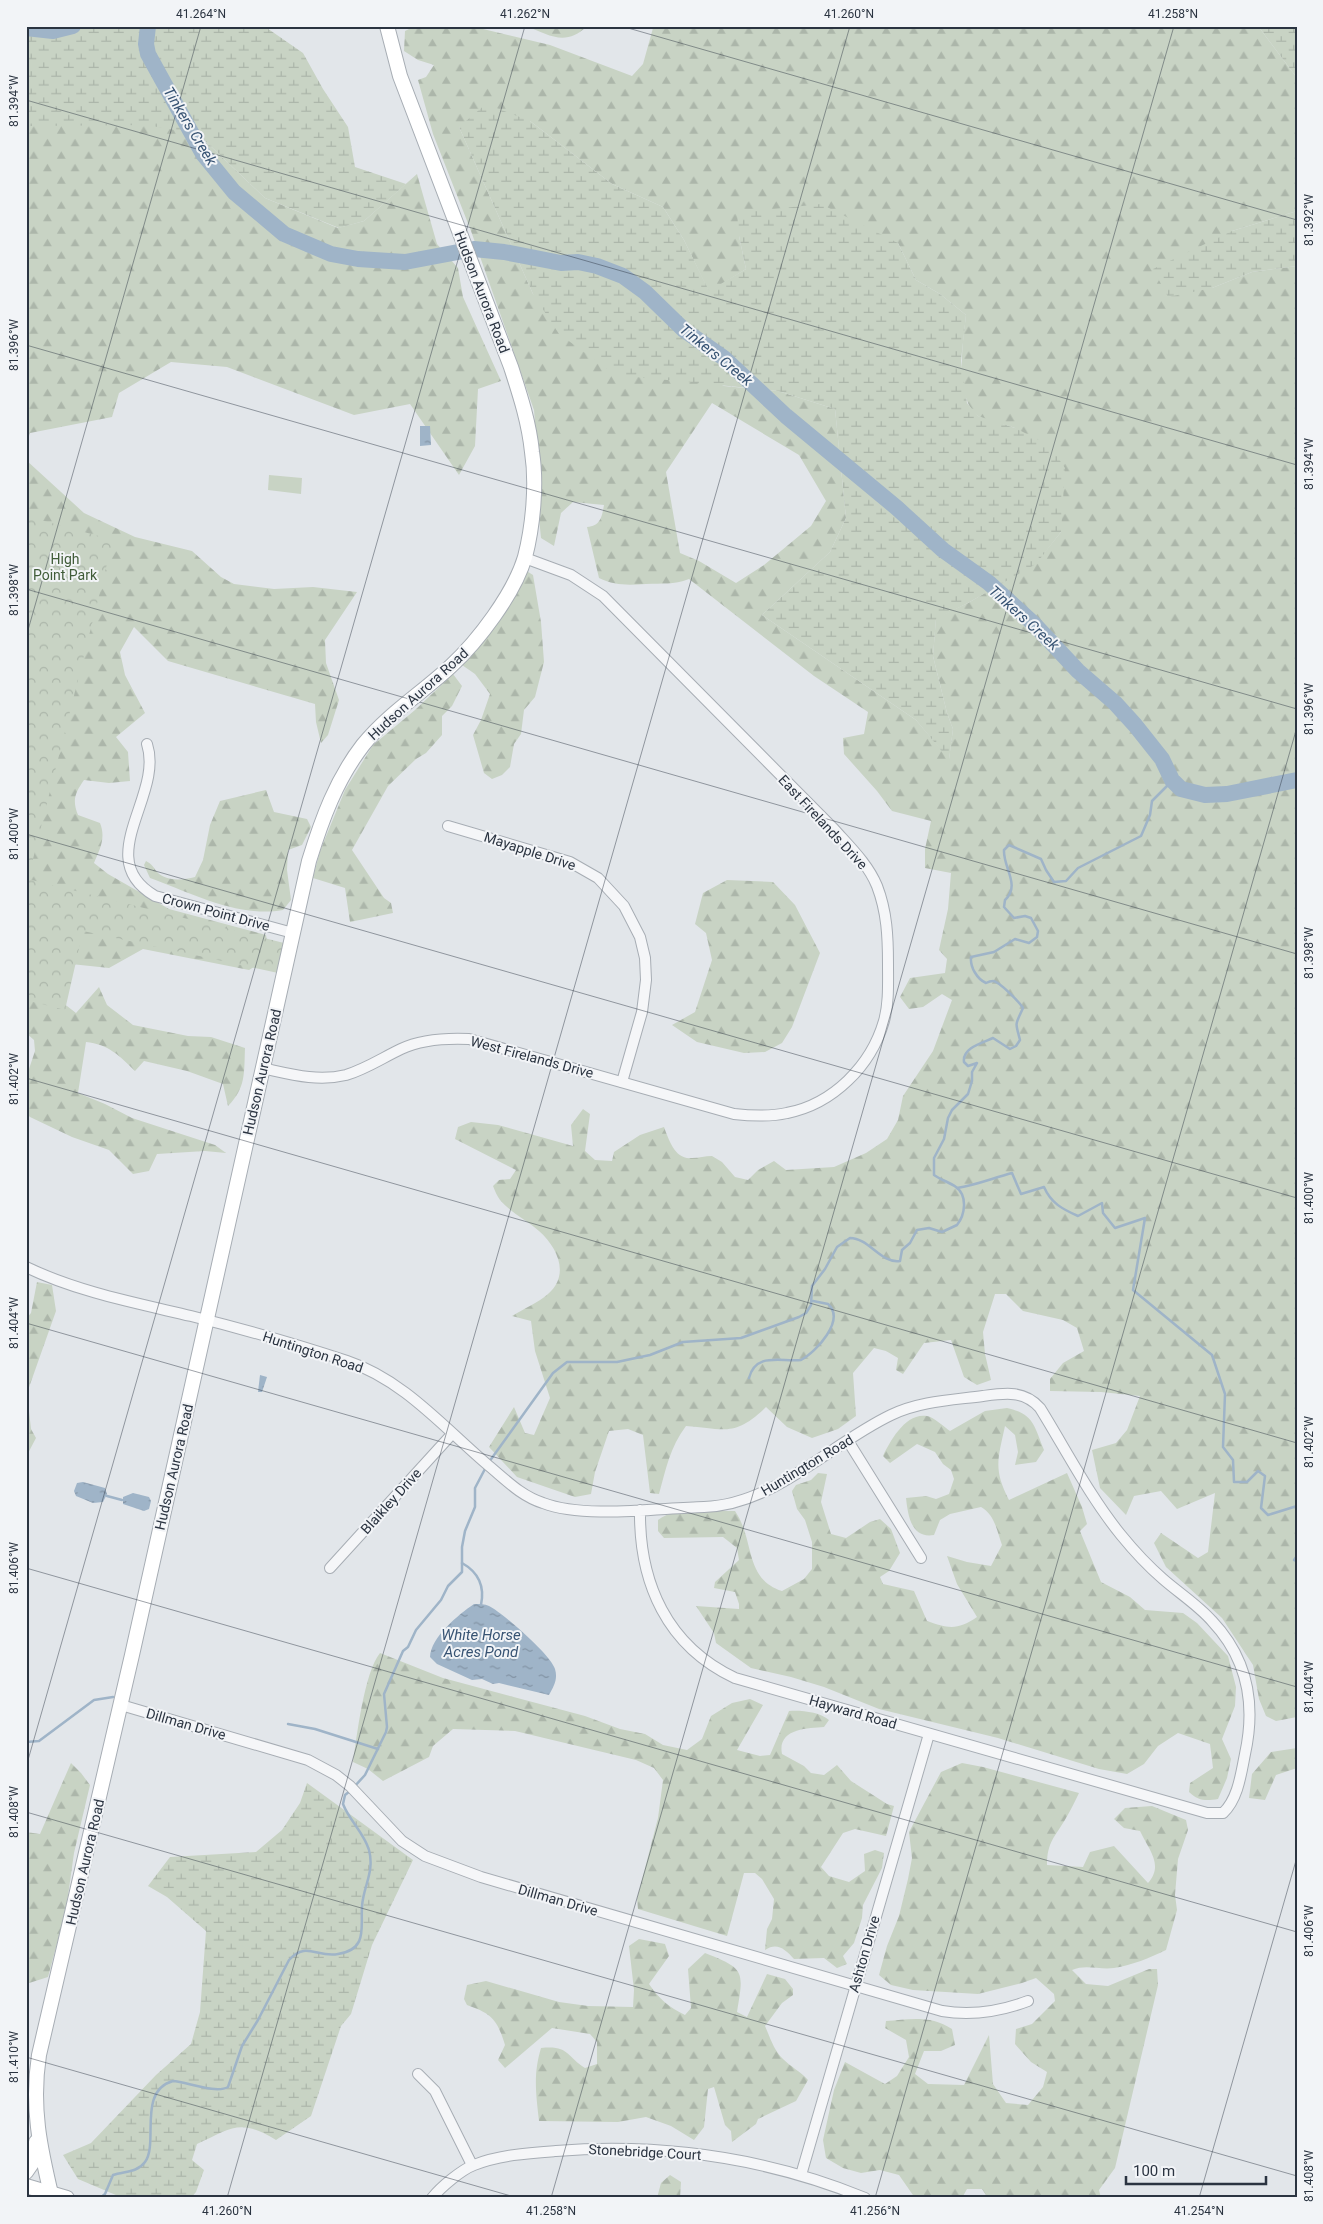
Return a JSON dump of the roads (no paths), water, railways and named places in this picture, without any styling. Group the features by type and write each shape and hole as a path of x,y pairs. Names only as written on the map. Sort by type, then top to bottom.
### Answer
{"street":[{"name":"Hudson Aurora Road","path":"52,2196 37,2132 34,2102 39,2055 121,1705 306,872 323,818 333,793 347,768 364,744 382,724 450,667 474,643 501,606 525,558 533,503 534,477 528,424 511,367 400,76 387,26"},
{"name":"East Firelands Drive","path":"525,558 571,575 603,596 850,847 869,870 882,898 887,919 888,996 884,1020 878,1036 863,1063 851,1078 830,1095 806,1108 787,1113 758,1116 734,1114 715,1108"},
{"name":"Crown Point Drive","path":"147,744 151,763 127,851 128,867 137,882 155,896 293,933"},
{"name":"Mayapple Drive","path":"448,826 570,862 598,878 624,906 640,937 645,958 646,980 642,1012 622,1082"},
{"name":"West Firelands Drive","path":"262,1068 303,1077 335,1077 368,1067 411,1045 438,1039 457,1038 486,1042 715,1108"},
{"name":"Huntington Road","path":"26,1267 82,1288 207,1320 349,1361 380,1375 405,1392 519,1492 543,1503 580,1511 709,1507 747,1499 779,1483 893,1414 915,1406 1013,1393 1026,1396 1033,1400 1120,1534 1156,1572 1211,1619 1228,1640 1242,1668 1250,1702 1251,1718 1248,1741 1234,1799 1223,1813 1216,1814 1169,1802"},
{"name":"Blaikley Drive","path":"330,1568 452,1434"},
{"path":"848,1441 922,1558"},
{"name":"Hayward Road","path":"640,1510 640,1532 646,1567 656,1599 673,1630 700,1658 735,1678 1169,1802"},
{"name":"Dillman Drive","path":"121,1705 308,1760 336,1775 354,1789 402,1840 425,1856 446,1866 942,2011 957,2014 984,2013 1028,2001"},
{"name":"Ashton Drive","path":"801,2175 929,1734"},
{"path":"418,2074 435,2092 472,2165"},
{"path":"26,2172 35,2159 37,2132"},
{"name":"Stonebridge Court","path":"432,2198 444,2186 472,2165 507,2156 542,2152 626,2149 696,2154 770,2167 801,2175 865,2198"},
{"path":"26,2186 52,2196 67,2198"}],"water":[{"path":"420,426 430,426 431,445 420,446"},
{"path":"260,1375 267,1377 262,1392 258,1392"},
{"path":"83,1482 105,1488 107,1494 103,1502 93,1503 76,1496 74,1491 77,1483"},
{"path":"133,1493 149,1497 151,1501 149,1509 144,1511 123,1504 123,1497"},
{"name":"White Horse Acres Pond","path":"474,1604 486,1605 496,1610 515,1625 545,1654 552,1663 556,1673 555,1682 549,1695 499,1683 493,1684 482,1679 472,1680 437,1664 430,1657 440,1634 453,1620"}],"waterway":[{"name":"Tinkers Creek","path":"26,28 53,31 73,26"},
{"name":"Tinkers Creek","path":"148,26 146,44 148,54 203,154 234,192 284,234 331,254 358,259 405,262 474,249 504,252 561,263 578,262 597,266 623,276 645,292 684,330 724,358 786,416 897,508 943,550 989,583 1034,624 1078,671 1115,703 1135,725 1162,759 1172,780 1181,789 1205,795 1227,794 1297,780"},
{"path":"489,1462 553,1373 567,1362 617,1362 650,1355 683,1342 741,1338 806,1313 811,1305 812,1286 825,1269 837,1247 850,1238 863,1242 887,1259 900,1261 902,1250 910,1243 917,1230 929,1228 942,1232 957,1225 962,1216 964,1200 956,1187 934,1175 934,1158 944,1139 948,1118 952,1110 968,1094 972,1081 972,1072 977,1063 968,1066 964,1062 964,1057 969,1050 993,1038 1010,1049 1016,1046 1020,1040 1017,1030 1018,1018 1023,1008 1014,997 996,982 986,983 980,979 973,969 971,957 994,952 1015,939 1029,943 1037,937 1038,931 1031,918 1025,916 1014,918 1004,907 1011,888 1004,850 1009,845 1041,859 1054,882 1066,881 1078,868 1141,836 1150,815 1152,801 1169,784"},
{"path":"957,1188 1012,1173 1021,1194 1044,1187 1058,1205 1078,1216 1102,1203 1103,1213 1115,1228 1145,1218 1133,1290 1212,1355 1225,1394 1223,1447 1233,1460 1234,1482 1247,1482 1258,1471 1265,1476 1261,1508 1268,1515 1297,1506"},
{"path":"749,1378 752,1370 763,1361 801,1360 821,1343 831,1327 833,1311 828,1304 813,1301"},
{"path":"354,1787 365,1775 386,1732 384,1694 403,1651 408,1647 416,1630 441,1600 448,1586 462,1572 462,1547 465,1531 475,1507 475,1488 486,1467"},
{"path":"107,1496 122,1500"},
{"path":"1297,1556 1294,1560 1297,1561"},
{"path":"462,1563 479,1580 482,1592 481,1605"},
{"path":"26,1742 39,1741 94,1700 113,1697"},
{"path":"288,1724 315,1729 378,1749"},
{"path":"100,2198 105,2194 113,2175 134,2170 145,2162 149,2153 152,2106 155,2095 162,2087 173,2081 216,2089 228,2087 242,2046 258,2020 289,1960 295,1954 306,1951 331,1955 338,1954 349,1951 360,1940 362,1907 371,1863 367,1844 343,1804 345,1795 350,1791"}],"park label":[{"name":"High Point Park","path":"65,568"}]}
